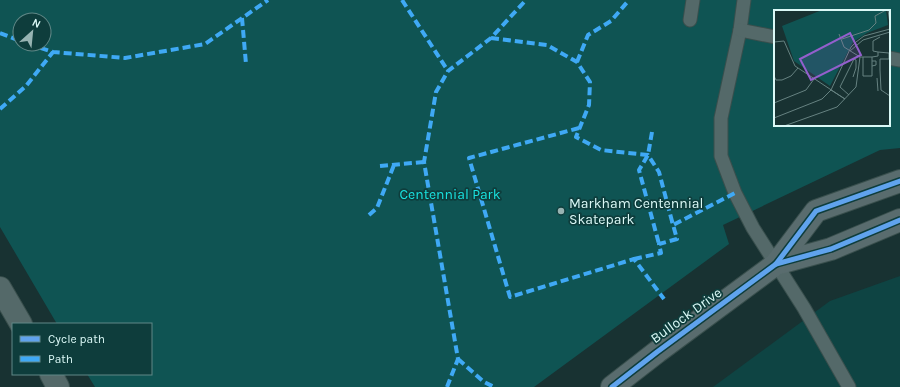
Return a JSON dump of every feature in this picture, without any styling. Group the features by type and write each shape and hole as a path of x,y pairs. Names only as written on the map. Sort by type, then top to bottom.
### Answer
{"street":[{"name":"Bullock Drive","path":"612,387 776,264 816,211 900,181"},
{"name":"Bullock Drive","path":"776,264 831,249 900,220"},
{"path":"0,288 20,323"},
{"path":"52,375 58,387"}],"lane":[{"path":"690,20 693,0"},
{"path":"744,0 740,30 721,118 721,156 735,193 753,228 849,387"},
{"path":"740,30 774,37"},
{"path":"890,58 900,60"}],"shaded area":[{"path":"900,276 900,387 713,387 830,301"}],"green space":[{"name":"Centennial Park","path":"0,0 900,0 900,148 880,150 723,225 729,244 534,387 95,387 88,375 152,375 152,323 56,323 0,227"}],"marked path":[{"path":"52,52 125,58 205,44 268,0"},
{"path":"402,0 448,71"},
{"path":"447,387 458,359 424,162 436,92 448,71 491,38 526,0"},
{"path":"577,62 588,35 611,21 629,0"},
{"path":"242,18 246,64"},
{"path":"0,33 12,38"},
{"path":"491,38 547,45 577,62 590,82 589,105 576,137 601,150 648,155 659,172 673,225 735,193"},
{"path":"0,109 26,86 53,52"},
{"path":"579,128 469,158 510,297 634,259 664,299"},
{"path":"652,132 648,155 639,170 659,244"},
{"path":"380,166 424,162"},
{"path":"369,215 377,208 394,165"},
{"path":"634,259 661,253 659,244 677,239 672,221"},
{"path":"458,359 484,382 494,387"}],"cycle path":[{"path":"612,387 776,264 816,211 900,181"},
{"path":"776,264 831,249 900,220"}],"place":[{"name":"Markham Centennial Skatepark","path":"561,211"}]}
